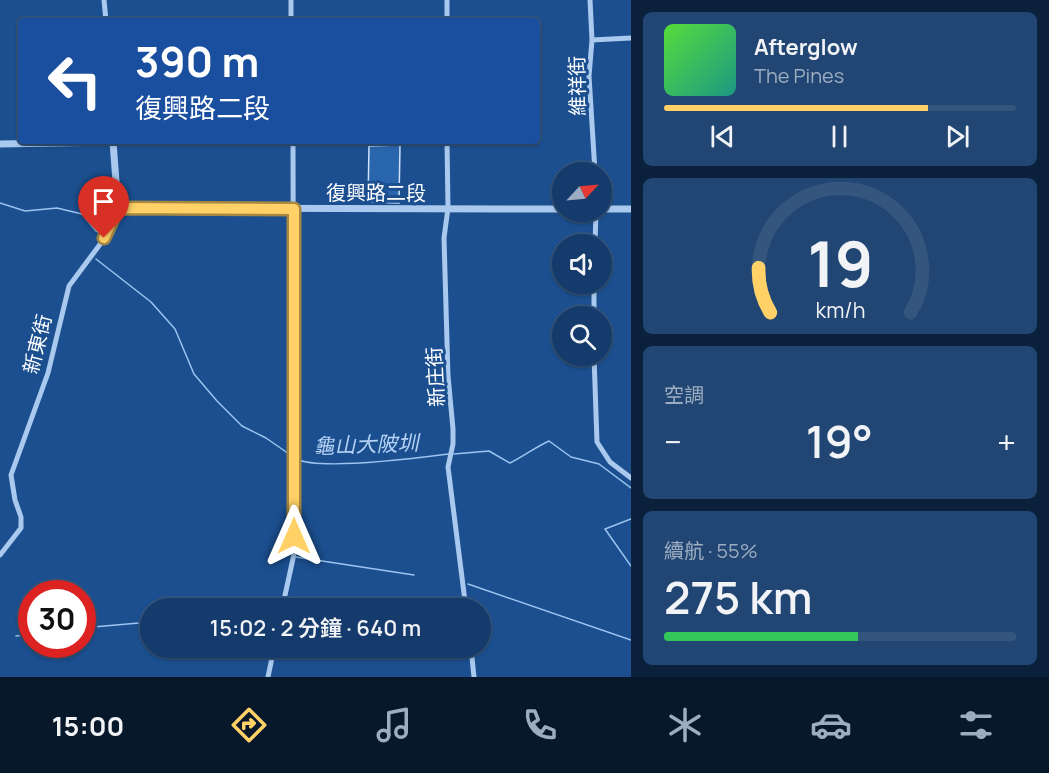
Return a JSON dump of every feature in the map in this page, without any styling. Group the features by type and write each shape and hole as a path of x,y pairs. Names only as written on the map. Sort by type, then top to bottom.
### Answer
{"street":[{"path":"104,0 106,18"},
{"path":"291,0 291,18"},
{"path":"447,0 447,18"},
{"name":"維祥街","path":"590,0 592,40 589,76 594,162"},
{"path":"592,40 630,38"},
{"path":"0,144 18,144"},
{"name":"新東街","path":"0,555 21,528 21,517 15,500 11,475 48,373 69,286 104,238 118,208 113,144"},
{"path":"284,598 294,554 293,144"},
{"name":"新庄街","path":"447,144 448,208 444,238 448,376 453,429 453,444 448,467 465,598"},
{"name":"復興路二段","path":"118,208 552,209"},
{"path":"612,209 630,209"},
{"path":"594,366 597,442 610,462 630,478"},
{"path":"268,677 272,658"},
{"path":"472,658 474,677"}],"building":[{"path":"400,145 399,203 368,202 369,146"}],"waterway":[{"name":"龜山大陂圳","path":"0,203 25,211 57,208 82,214 100,233"},
{"name":"龜山大陂圳","path":"96,259 151,302 175,329 194,374 217,401 242,426 266,438 292,456"},
{"name":"龜山大陂圳","path":"454,454 489,451 510,463 549,441 571,457 599,464 631,488"},
{"name":"龜山大陂圳","path":"296,459 326,464 347,464 449,454"},
{"path":"631,519 605,529 631,566"},
{"path":"296,557 414,575"},
{"path":"468,584 631,640"},
{"path":"96,627 140,623"}],"route":[{"path":"104,238 118,208 294,209 294,536"}]}
